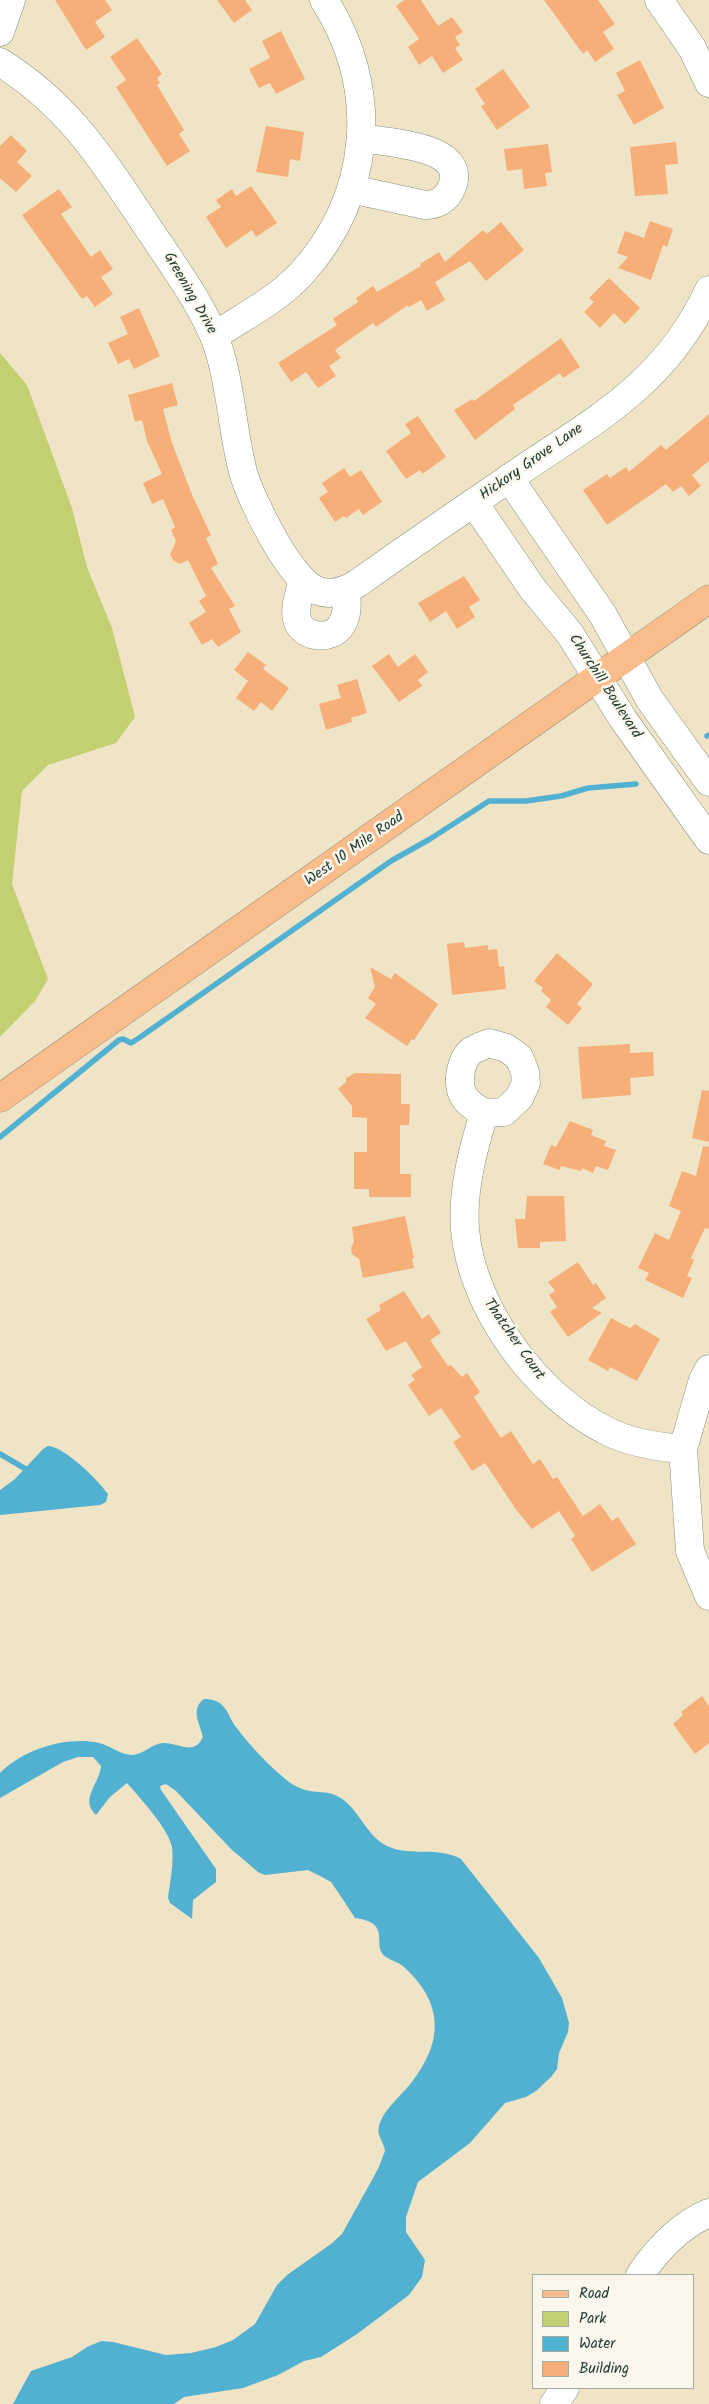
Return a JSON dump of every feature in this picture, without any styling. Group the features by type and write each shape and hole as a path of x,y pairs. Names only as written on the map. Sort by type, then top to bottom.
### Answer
{"main road":[{"name":"West 10 Mile Road","path":"0,1098 709,599"}],"street":[{"path":"0,32 11,0"},
{"path":"214,336 282,292 300,274 340,221 351,190 362,138 362,114 357,76 346,42 324,0"},
{"path":"659,0 692,48 709,83"},
{"name":"Greening Drive","path":"0,62 42,92 83,133 185,282 214,336 244,475 254,503 285,558 323,588"},
{"path":"351,190 433,205 447,196 454,181 452,168 448,161 437,152 362,138"},
{"name":"Hickory Grove Lane","path":"323,588 474,503 628,397 673,352 698,314 709,290"},
{"path":"509,478 603,615 650,700 704,776 672,789"},
{"name":"Churchill Boulevard","path":"474,503 532,588 570,634 672,789 709,840"},
{"path":"532,588 567,564"},
{"name":"Thatcher Court","path":"484,1113 474,1146 466,1192 464,1227 469,1260 479,1290 497,1323 530,1370 554,1395 580,1415 609,1433 658,1447 683,1450"},
{"path":"709,1369 703,1380 683,1450 690,1551 709,1596"},
{"path":"641,2274 676,2234 709,2213"},
{"path":"554,2404 564,2389"}],"green space":[{"path":"0,353 27,385 72,508 87,567 112,628 135,717 116,743 48,765 22,791 12,884 48,979 35,1001 0,1037"}],"water":[{"path":"48,1446 63,1452 89,1473 108,1494 106,1502 100,1505 0,1515 0,1490 15,1479"},
{"path":"204,1699 213,1700 222,1705 234,1725 268,1763 289,1782 310,1791 333,1794 339,1797 352,1808 373,1835 387,1846 405,1851 443,1853 461,1859 539,1958 562,1998 569,2023 568,2032 559,2053 557,2069 551,2077 536,2091 526,2097 505,2103 470,2143 418,2182 406,2217 406,2232 425,2260 422,2277 409,2295 357,2334 321,2357 304,2361 278,2375 243,2388 184,2397 174,2404 13,2404 31,2371 72,2357 87,2347 101,2341 113,2342 166,2355 191,2353 216,2347 233,2340 255,2324 277,2285 287,2275 342,2234 378,2169 385,2151 378,2129 381,2120 422,2067 434,2037 435,2023 432,2008 426,1994 403,1966 386,1957 380,1947 378,1930 367,1921 355,1918 331,1882 308,1870 265,1875 258,1872 231,1849 176,1791 166,1784 160,1786 161,1790 216,1869 216,1882 193,1900 192,1919 170,1903 168,1898 172,1872 172,1847 169,1839 153,1814 127,1783 110,1797 96,1815 91,1809 90,1797 101,1766 93,1757 78,1757 63,1762 0,1798 0,1773 21,1757 46,1746 73,1741 86,1741 99,1743 123,1753 135,1755 163,1743 185,1747 195,1746 203,1737 197,1712 200,1703"}],"building":[{"path":"55,0 105,0 112,10 95,22 105,37 86,50"},
{"path":"217,0 245,0 252,10 234,23"},
{"path":"404,0 421,0 438,26 452,17 463,32 455,37 460,45 455,48 463,60 443,73 432,56 419,65 408,47 419,39 396,6"},
{"path":"544,0 598,0 615,24 603,32 614,49 595,62 587,50 583,54"},
{"path":"281,31 305,79 276,94 270,83 259,88 249,69 270,58 262,41"},
{"path":"137,38 162,74 157,78 160,83 157,85 184,130 179,134 190,151 167,166 116,87 126,80 110,57"},
{"path":"640,60 664,108 634,125 617,95 625,91 616,73"},
{"path":"503,69 530,107 497,130 481,106 485,104 475,89"},
{"path":"266,126 304,132 300,161 290,159 288,177 256,172"},
{"path":"11,135 27,151 17,162 32,176 16,192 0,180 0,146"},
{"path":"676,142 678,164 665,165 668,194 635,196 630,147"},
{"path":"548,144 552,172 545,173 547,186 524,189 522,169 507,171 504,149"},
{"path":"251,186 277,223 256,237 252,230 226,248 206,217 221,207 216,200 232,189 236,196"},
{"path":"59,189 72,207 61,214 91,257 100,250 113,269 101,277 113,294 95,307 87,296 82,299 22,215"},
{"path":"650,221 673,229 667,247 663,245 651,280 618,268 628,257 617,253 625,231 644,238"},
{"path":"501,222 524,250 486,281 470,261 435,282 445,300 427,311 421,300 409,307 408,305 376,327 373,323 335,350 341,358 329,366 336,376 318,388 306,372 291,382 278,363 337,325 333,319 358,302 356,298 373,286 377,292 421,266 420,264 439,252 445,262 483,230 487,234"},
{"path":"609,278 640,308 625,324 614,313 600,328 584,312 594,302 589,298"},
{"path":"139,308 160,356 134,369 129,359 118,364 108,343 128,334 120,317"},
{"path":"561,338 580,367 563,378 560,373 513,405 515,409 475,440 454,410 472,399 474,401"},
{"path":"172,383 178,405 163,409 172,443 193,497 211,535 206,538 218,564 211,568 235,606 229,609 241,632 218,647 212,639 202,645 189,623 206,612 199,601 206,596 188,560 180,564 174,561 170,555 176,541 171,530 175,527 163,499 152,504 143,483 162,474 147,441 142,420 135,422 128,395"},
{"path":"709,414 709,461 692,475 701,486 689,496 681,486 673,492 666,484 607,525 583,490 607,474 610,478 626,467 629,472 661,445 666,450"},
{"path":"418,416 446,457 422,474 420,470 406,479 386,451 411,433 405,424"},
{"path":"344,468 350,477 361,470 382,502 363,515 359,509 346,518 344,516 335,522 319,498 328,492 322,483"},
{"path":"464,576 480,600 469,607 475,617 457,629 446,611 430,622 418,603"},
{"path":"248,652 266,665 263,669 289,688 272,711 261,702 254,711 236,698 248,681 234,670"},
{"path":"389,654 398,667 415,654 428,672 418,680 422,686 399,702 372,666"},
{"path":"357,679 367,713 351,718 352,722 326,730 319,704 341,698 337,685"},
{"path":"464,942 465,948 488,945 488,950 497,949 499,967 504,966 506,989 452,995 447,944"},
{"path":"557,953 593,984 577,1004 582,1008 568,1025 546,1007 551,1000 541,991 543,988 534,981"},
{"path":"370,967 391,979 395,973 438,1004 414,1040 412,1039 407,1046 365,1018 376,1004 368,998 375,987"},
{"path":"630,1044 630,1053 653,1052 654,1076 630,1078 631,1095 582,1099 578,1047"},
{"path":"355,1073 401,1074 401,1104 410,1104 409,1125 400,1125 400,1174 411,1174 411,1197 369,1197 369,1189 354,1189 354,1152 367,1152 367,1118 352,1117 352,1106 338,1089 346,1082 346,1078"},
{"path":"702,1090 709,1091 709,1142 692,1138"},
{"path":"570,1121 593,1130 591,1135 606,1141 604,1146 616,1150 608,1170 596,1166 593,1173 582,1168 581,1171 561,1166 560,1170 543,1164 551,1145 556,1147"},
{"path":"703,1146 709,1147 709,1229 705,1228 691,1258 694,1260 687,1276 692,1278 683,1298 645,1280 649,1273 638,1268 655,1233 669,1240 681,1211 669,1206 682,1171 696,1176"},
{"path":"527,1196 564,1196 566,1241 540,1242 540,1248 518,1248 515,1219 525,1219"},
{"path":"405,1216 414,1258 412,1259 414,1268 363,1278 359,1259 352,1254 351,1248 354,1242 352,1227"},
{"path":"578,1262 593,1285 596,1283 606,1298 592,1308 602,1313 568,1337 550,1312 557,1307 549,1295 555,1291 548,1282"},
{"path":"404,1291 422,1319 429,1314 441,1333 430,1340 448,1366 451,1365 462,1377 467,1373 480,1392 474,1397 501,1438 511,1431 533,1464 540,1459 553,1479 557,1477 583,1516 600,1504 612,1521 618,1517 636,1544 592,1572 571,1539 575,1536 559,1511 532,1529 517,1511 485,1463 472,1471 453,1442 461,1437 441,1408 429,1416 408,1385 415,1380 411,1375 422,1367 406,1341 386,1351 366,1319 381,1310 379,1305"},
{"path":"611,1318 630,1328 635,1324 660,1339 637,1381 610,1367 608,1371 588,1360"},
{"path":"702,1696 709,1706 709,1743 695,1754 673,1724 683,1715 681,1712"}],"waterway":[{"path":"0,1137 119,1040 123,1039 131,1043 139,1038 391,861 430,839 489,801 526,801 561,796 588,788 636,784"},
{"path":"0,1454 24,1468"}]}
